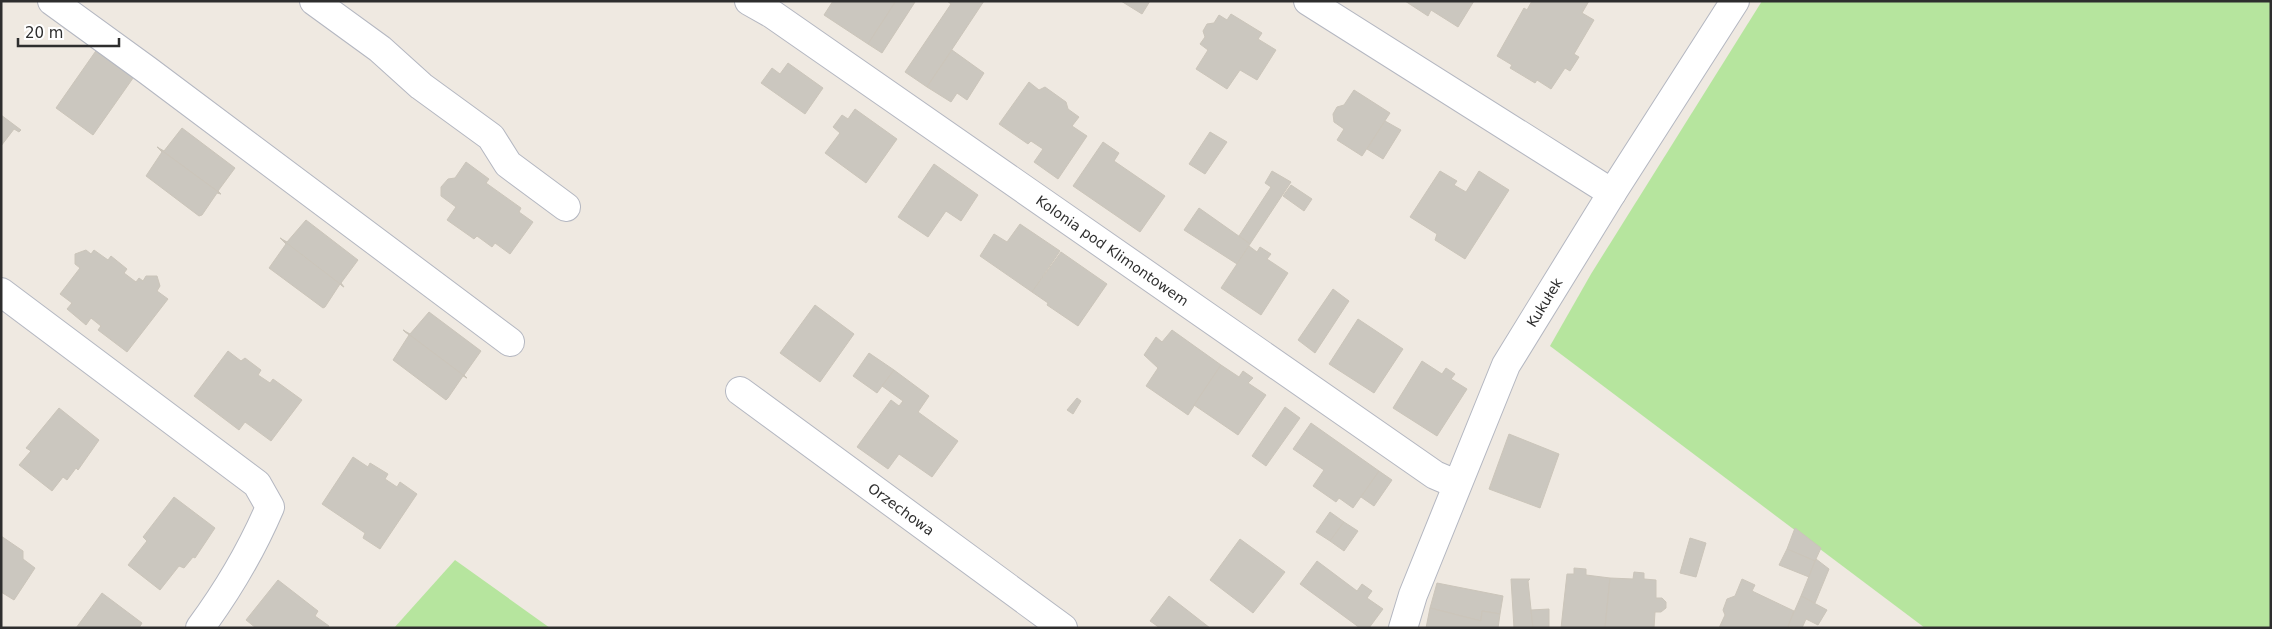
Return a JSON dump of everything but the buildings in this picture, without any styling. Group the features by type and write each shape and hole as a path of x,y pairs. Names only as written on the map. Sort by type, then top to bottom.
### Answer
{"street":[{"path":"52,1 510,342"},
{"path":"314,1 380,49 421,86 490,137 508,164 566,207"},
{"path":"1308,1 1612,192"},
{"name":"Kukułek","path":"1403,628 1413,595 1456,484 1506,365 1612,192 1735,1"},
{"name":"Kolonia pod Klimontowem","path":"760,8 1435,475 1456,484"},
{"path":"1,292 257,484 270,506 252,546 217,605 200,628"},
{"name":"Orzechowa","path":"740,391 1063,628"}],"green space":[{"path":"1762,1 2271,1 2271,628 1925,628 1550,346 1591,274"},
{"path":"455,560 550,628 394,628"}]}
